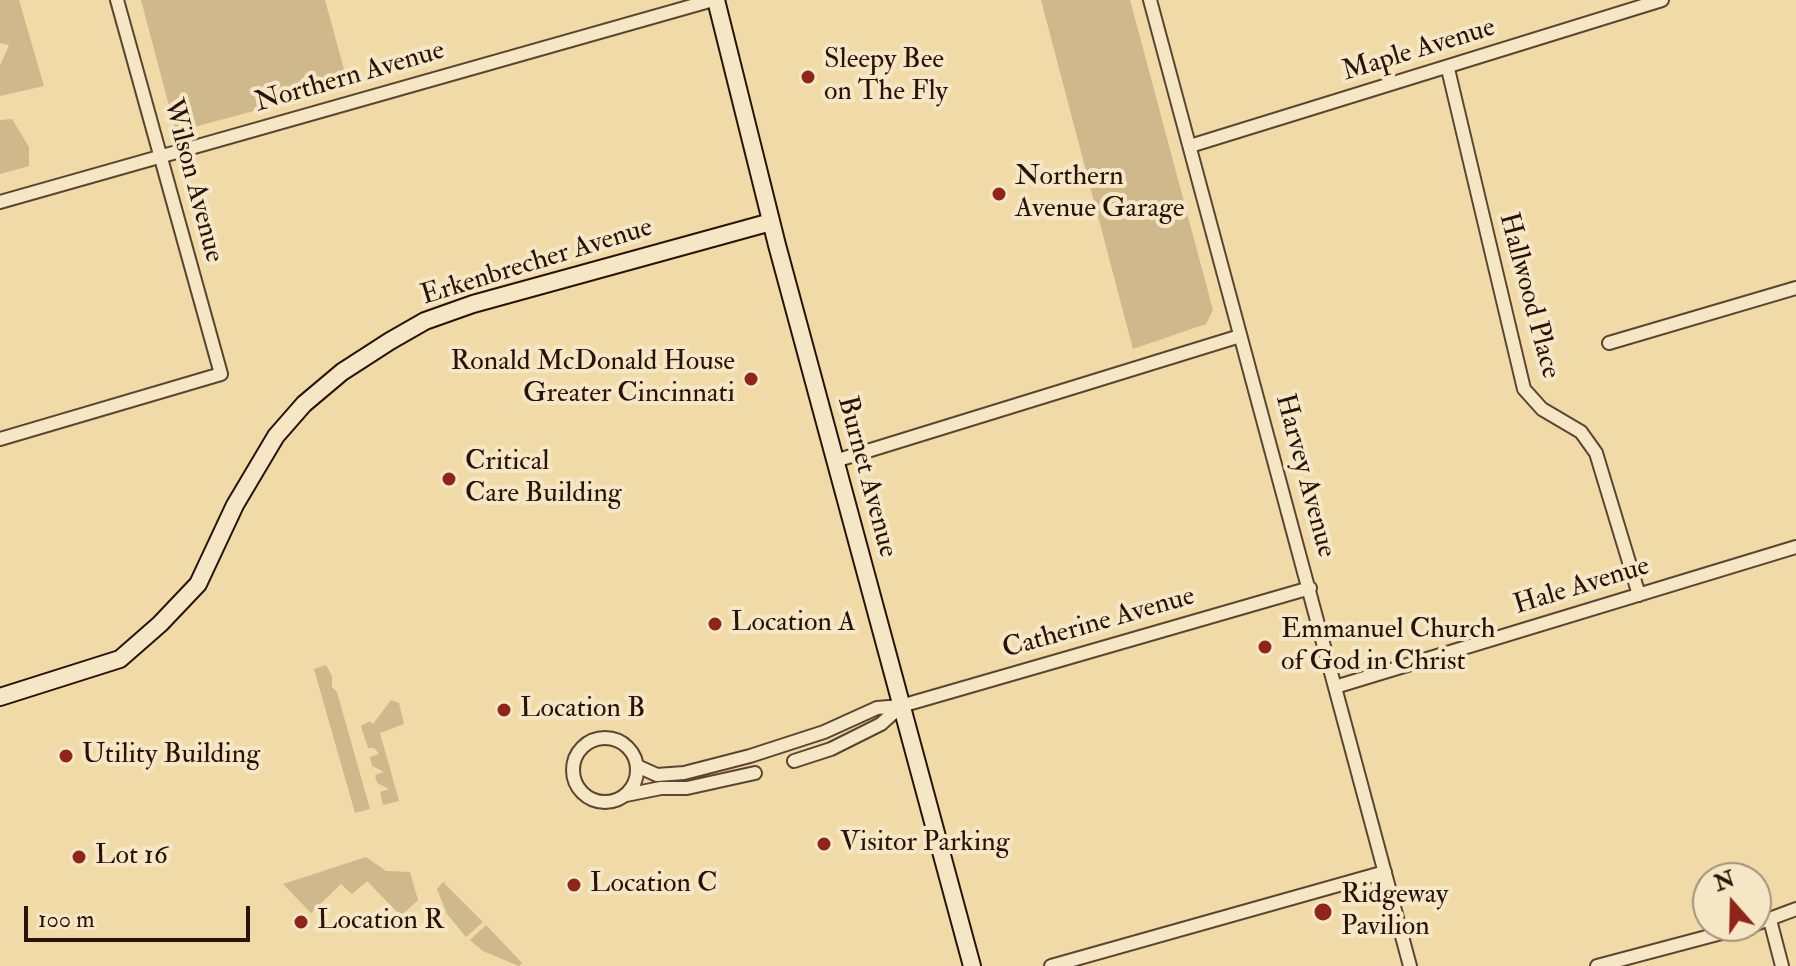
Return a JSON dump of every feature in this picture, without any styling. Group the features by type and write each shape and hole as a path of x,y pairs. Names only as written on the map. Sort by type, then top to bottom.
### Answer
{"street":[{"name":"Wilson Avenue","path":"0,439 221,374 117,0"},
{"name":"Northern Avenue","path":"0,202 714,0"},
{"name":"Burnet Avenue","path":"714,0 972,966"},
{"name":"Harvey Avenue","path":"1150,0 1410,966"},
{"name":"Maple Avenue","path":"1190,146 1448,69 1662,0"},
{"name":"Hallwood Place","path":"1448,69 1524,389 1542,409 1581,432 1596,453 1639,595"},
{"name":"Erkenbrecher Avenue","path":"0,697 120,659 160,624 198,584 235,505 276,436 304,404 342,372 390,341 425,321 473,304 771,222"},
{"path":"1609,343 1796,288"},
{"path":"835,461 1240,336"},
{"name":"Hale Avenue","path":"1335,687 1796,547"},
{"name":"Catherine Avenue","path":"637,766 657,775 684,773 799,740 877,708 901,706 1310,588"},
{"name":"Catherine Avenue","path":"794,761 831,749 881,724 901,706"},
{"path":"626,795 633,787 637,766 628,747 609,738 588,743 575,759 575,781 587,797 607,802 661,788 687,788 755,773"},
{"path":"1051,966 1385,872"},
{"path":"1772,919 1796,909"},
{"path":"1772,928 1782,966"},
{"path":"1597,966 1692,941"}],"shaded area":[{"path":"0,0 19,0 44,86 0,96 0,66 9,45 0,43"},
{"path":"141,0 325,0 345,73 342,87 176,132"},
{"path":"1041,0 1130,0 1213,310 1206,324 1133,349"},
{"path":"12,119 29,147 29,166 0,174 0,120"},
{"path":"326,665 332,676 332,687 337,692 370,809 355,813 314,669"},
{"path":"391,700 399,703 404,724 380,733 399,801 383,805 380,792 389,789 377,783 375,775 384,772 372,766 370,757 379,754 374,748 368,748 361,726 370,721 373,724"},
{"path":"366,857 386,871 410,872 418,900 401,916 367,881 352,894 341,884 311,913 283,884"},
{"path":"443,882 483,922 466,937 447,914 437,889"},
{"path":"486,925 522,963 519,966 483,951 470,940"}],"place":[{"name":"Sleepy Bee on The Fly","path":"808,77"},
{"name":"Northern Avenue Garage","path":"999,194"},
{"name":"Ronald McDonald House Greater Cincinnati","path":"751,379"},
{"name":"Critical Care Building","path":"449,479"},
{"name":"Location A","path":"715,624"},
{"name":"Emmanuel Church of God in Christ","path":"1265,647"},
{"name":"Location B","path":"504,710"},
{"name":"Utility Building","path":"66,756"},
{"name":"Visitor Parking","path":"824,844"},
{"name":"Lot 16","path":"79,857"},
{"name":"Location C","path":"574,885"},
{"name":"Ridgeway Pavilion","path":"1323,912"},
{"name":"Location R","path":"301,922"}]}
